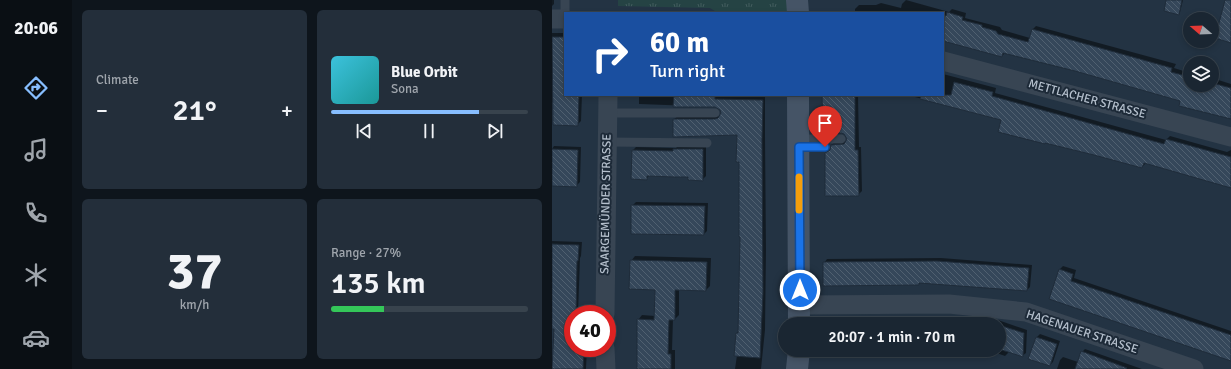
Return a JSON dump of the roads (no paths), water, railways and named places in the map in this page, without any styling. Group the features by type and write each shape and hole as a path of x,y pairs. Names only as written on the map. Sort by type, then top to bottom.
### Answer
{"street":[{"path":"797,0 798,12"},
{"path":"552,19 564,20"},
{"name":"METTLACHER STRASSE","path":"944,62 1231,137"},
{"path":"798,96 800,314"},
{"name":"SAARGEMÜNDER STRASSE","path":"605,305 608,104"},
{"name":"HAGENAUER STRASSE","path":"800,314 949,304 1026,312 1194,369"},
{"path":"605,357 606,369"},
{"path":"797,369 798,357"}],"lane":[{"path":"565,0 566,12"},
{"path":"608,104 714,113"},
{"path":"799,143 841,139"},
{"path":"607,142 707,143"},
{"path":"799,143 825,147"}]}
